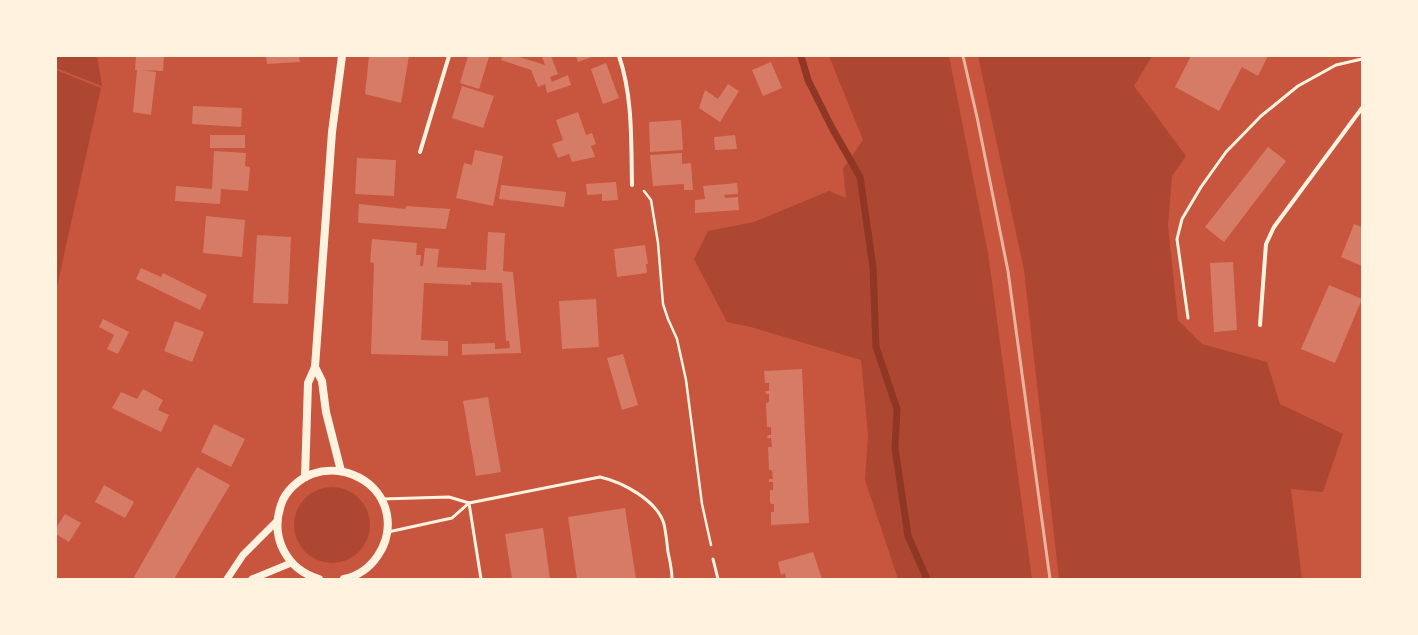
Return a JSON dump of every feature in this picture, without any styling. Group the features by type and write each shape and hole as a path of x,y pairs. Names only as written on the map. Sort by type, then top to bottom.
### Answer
{"main road":[{"path":"305,477 308,383 314,368 332,132 342,56"},
{"path":"314,368 322,381 326,412 341,471"},
{"path":"319,579 300,571 291,563 283,550 278,536 277,521 281,504 291,488 305,477 322,471 341,471 357,476 371,486 381,499 387,515 387,532 383,548 374,562 361,576 344,579"}],"street":[{"path":"420,152 449,56"},
{"path":"619,56 624,70 631,128 632,186"},
{"path":"1260,325 1266,244 1274,227 1362,108"},
{"path":"227,579 244,555 277,521"},
{"path":"252,579 291,563"}],"lane":[{"path":"1188,318 1177,239 1182,219 1202,187 1226,152 1261,116 1298,86 1336,65 1362,59"},
{"path":"381,499 448,497 469,503 600,477 614,481 637,493 659,514 664,523 672,579"},
{"path":"387,532 452,518 469,503"},
{"path":"469,503 481,579"},
{"path":"713,558 718,579"}],"path":[{"path":"632,174 651,200 658,243 663,304 677,339 686,380 702,504 713,558"}],"shaded area":[{"path":"56,56 97,56 102,86 56,68"},
{"path":"829,56 949,56 988,253 1032,579 898,579 865,480 868,434 861,360 751,327 727,322 694,259 708,231 754,222 829,191 846,198 843,169 863,140"},
{"path":"978,56 1152,56 1134,86 1186,156 1172,176 1168,226 1178,320 1202,344 1267,362 1280,404 1343,434 1323,492 1291,489 1302,579 1059,579 1024,270"},
{"path":"56,70 101,88 56,291"},
{"path":"332,487 346,490 359,498 367,511 370,525 367,539 359,552 346,560 332,563 318,560 305,552 297,539 294,525 297,511 305,498 318,490"}],"building":[{"path":"136,56 164,56 163,71 141,70 156,72 151,115 133,112 137,70 135,70"},
{"path":"266,56 299,56 300,62 267,64"},
{"path":"369,56 409,56 401,103 365,94"},
{"path":"468,56 489,57 479,89 460,83"},
{"path":"502,56 516,56 545,65 542,56 551,56 558,74 550,77 552,82 568,75 571,85 547,93 545,84 538,87 531,70 501,60"},
{"path":"576,56 594,56 578,62"},
{"path":"1191,56 1268,56 1258,76 1242,67 1219,111 1175,87"},
{"path":"771,62 782,88 763,96 752,70"},
{"path":"606,63 619,98 603,104 591,69"},
{"path":"728,84 739,91 720,122 699,108 705,90 718,99"},
{"path":"462,86 494,96 483,128 452,118"},
{"path":"193,106 242,108 241,127 192,124"},
{"path":"578,112 586,135 592,133 596,144 591,146 595,157 572,162 569,154 558,158 552,144 563,140 556,120"},
{"path":"681,120 683,150 650,152 649,122"},
{"path":"210,135 245,135 245,148 210,148"},
{"path":"735,135 737,149 715,150 714,137"},
{"path":"1268,147 1286,161 1224,242 1205,227"},
{"path":"475,150 503,156 493,206 456,198 464,163 472,165"},
{"path":"214,151 246,153 245,166 250,167 248,191 221,189 220,204 175,201 176,186 212,189"},
{"path":"682,153 682,164 691,163 693,190 684,190 684,184 653,186 650,155"},
{"path":"357,158 396,160 394,196 355,194"},
{"path":"616,182 618,200 602,201 602,194 587,195 586,184"},
{"path":"737,183 738,194 724,195 725,198 738,197 739,210 695,213 695,200 705,199 703,186"},
{"path":"501,185 566,192 564,207 499,199"},
{"path":"359,204 405,209 406,206 450,209 446,229 360,223 358,222"},
{"path":"206,216 245,220 242,257 203,253"},
{"path":"1354,224 1362,227 1362,266 1341,257"},
{"path":"488,232 505,233 503,271 513,272 521,353 462,355 462,344 495,343 495,349 510,348 509,341 506,341 502,283 471,282 471,285 424,283 421,340 448,341 448,356 371,354 374,263 370,262 372,239 417,243 416,255 421,255 420,266 423,266 425,248 439,249 437,267 486,270"},
{"path":"257,235 291,237 288,304 253,303"},
{"path":"645,245 648,264 646,264 647,273 617,277 614,249"},
{"path":"1233,262 1237,330 1214,332 1210,263"},
{"path":"141,268 161,277 163,273 207,295 200,310 136,279"},
{"path":"1329,285 1362,299 1335,363 1301,349"},
{"path":"596,299 599,347 562,349 559,301"},
{"path":"103,319 129,332 118,354 107,349 114,335 99,327"},
{"path":"175,321 204,332 192,362 164,351"},
{"path":"623,354 638,405 622,410 607,358"},
{"path":"802,369 809,523 771,525 771,512 774,512 774,504 771,504 770,502 770,490 773,490 773,482 769,482 769,479 773,479 772,470 769,470 768,447 772,447 771,438 767,437 768,435 771,435 771,427 767,427 766,403 769,402 769,394 766,394 765,391 769,391 769,383 765,383 764,371"},
{"path":"143,389 163,400 158,410 169,415 161,432 112,408 121,392 137,399"},
{"path":"488,397 501,472 476,476 463,401"},
{"path":"214,424 245,439 231,467 201,452"},
{"path":"197,467 230,485 174,579 137,579 134,577"},
{"path":"104,485 134,502 125,518 95,502"},
{"path":"625,508 636,579 577,579 568,517"},
{"path":"65,514 81,523 69,542 56,534 56,528"},
{"path":"543,528 550,579 512,579 505,534"},
{"path":"813,552 822,579 786,579 785,573 781,575 778,562"}],"waterway":[{"path":"801,56 808,80 832,128 860,177 873,267 876,347 897,409 895,448 908,536 927,579"}],"railway":[{"path":"963,56 977,117 1008,271 1050,579"}]}
